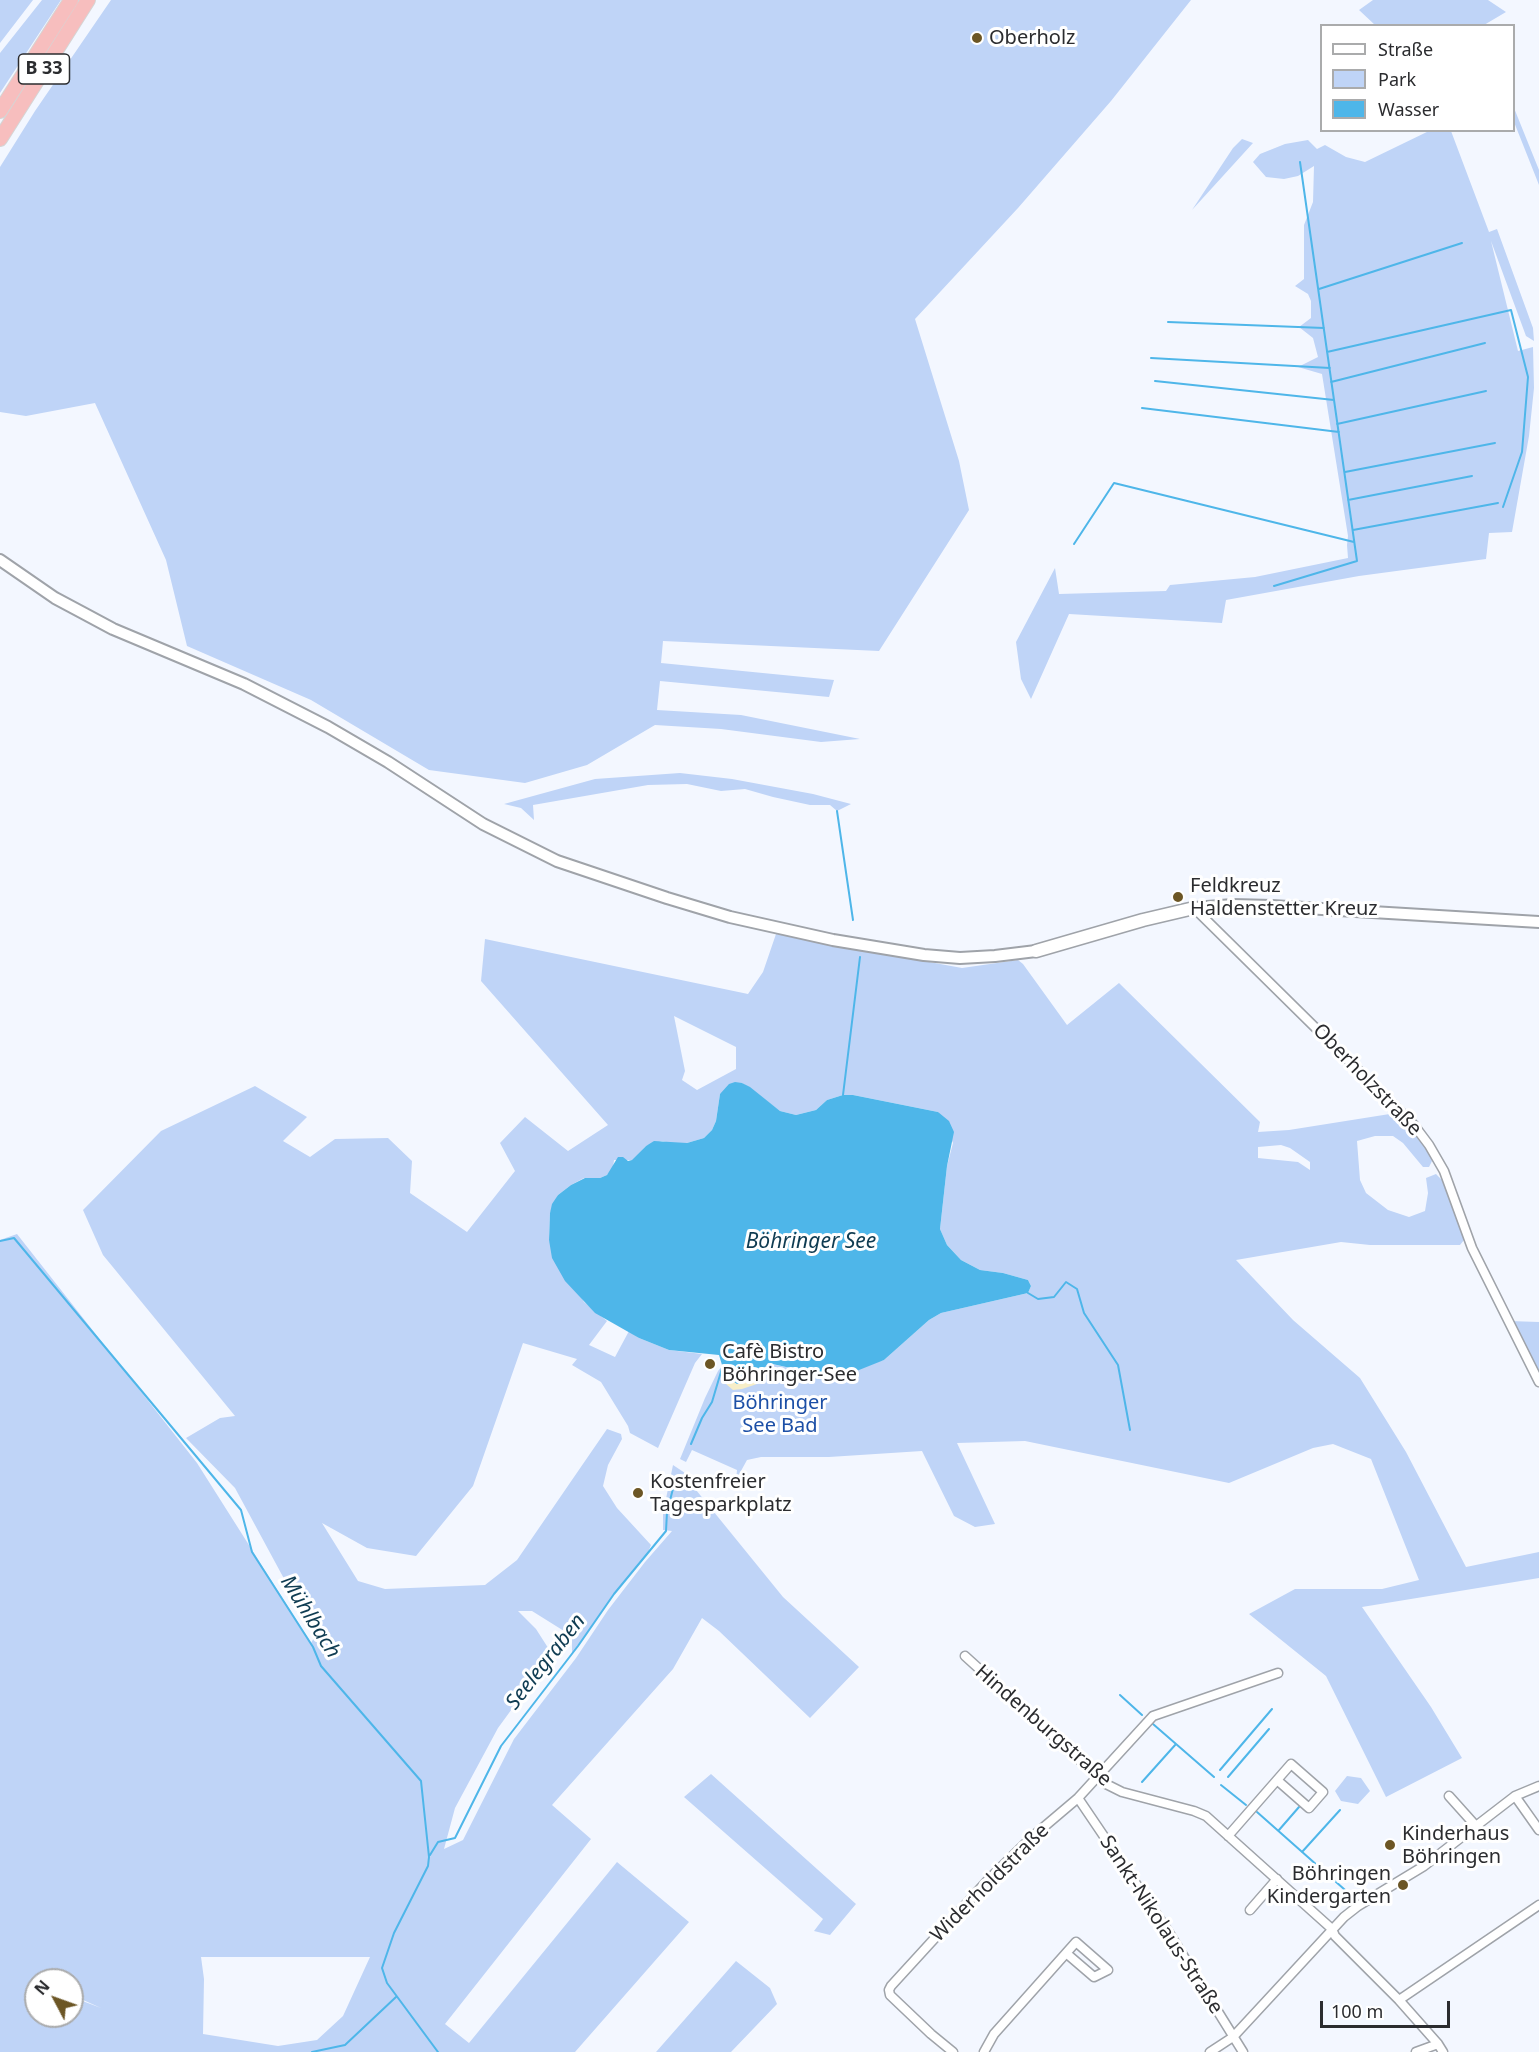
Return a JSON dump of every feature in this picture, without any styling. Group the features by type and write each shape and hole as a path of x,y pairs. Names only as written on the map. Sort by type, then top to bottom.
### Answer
{"highway":[{"name":"B 33","path":"0,111 71,0"},
{"name":"B 33","path":"0,138 88,0"}],"main road":[{"path":"1036,951 1143,920 1194,908"}],"street":[{"path":"0,560 55,598 113,629 244,684 336,731 483,824 557,861 730,917 832,940 924,956 960,958 1036,951"},
{"path":"1194,908 1233,905 1265,906 1539,922"},
{"name":"Oberholzstraße","path":"1194,908 1414,1125 1429,1145 1444,1171 1472,1248 1539,1382"},
{"name":"Hindenburgstraße","path":"964,1656 1098,1777 1122,1792 1206,1816 1332,1929 1335,1936 1399,2000 1441,2048"},
{"name":"Widerholdstraße","path":"952,2052 890,1995 891,1986 988,1880 1032,1837 1078,1798 1153,1716 1278,1672"},
{"path":"1228,1836 1277,1780 1291,1764 1323,1792 1309,1808 1277,1780"},
{"path":"1210,2052 1233,2037 1332,1929 1358,1906 1424,1866 1515,1796 1539,1786"},
{"path":"1449,1796 1475,1826"},
{"path":"1515,1796 1539,1830"},
{"name":"Sankt-Nikolaus-Straße","path":"1078,1798 1166,1928 1243,2052"},
{"path":"1250,1910 1277,1879"},
{"path":"1399,2000 1539,1905"},
{"path":"984,2052 994,2034 1066,1953 1077,1941 1108,1970 1094,1977 1066,1953"},
{"path":"1416,2052 1441,2048"}],"green space":[{"path":"0,0 33,0 0,43"},
{"path":"42,0 61,0 0,93 0,53"},
{"path":"111,0 1191,0 1111,101 1018,208 915,319 959,461 969,510 879,651 663,641 661,663 834,680 829,697 660,681 657,710 741,715 860,739 821,742 721,729 655,725 587,765 525,783 429,770 311,700 187,646 166,560 95,403 26,416 0,412 0,167 35,111"},
{"path":"1373,0 1488,0 1506,12 1486,24 1374,24 1359,10"},
{"path":"1515,110 1539,170 1539,185 1515,125"},
{"path":"1427,132 1451,132 1489,232 1497,229 1533,328 1534,341 1526,336 1491,241 1518,351 1533,347 1534,388 1529,436 1512,532 1489,533 1486,559 1359,576 1226,600 1222,623 1069,614 1031,699 1021,679 1016,642 1055,568 1059,594 1166,591 1170,585 1255,577 1348,558 1348,536 1322,374 1298,367 1318,357 1313,338 1299,327 1311,318 1311,301 1308,294 1295,286 1304,279 1304,225 1313,202 1314,166 1298,176 1284,179 1266,177 1253,162 1260,154 1285,144 1308,140 1317,149 1325,145 1346,157 1365,162"},
{"path":"1242,139 1253,143 1192,210 1233,148"},
{"path":"680,773 732,779 813,794 851,804 837,811 830,805 810,805 745,789 721,791 687,784 648,785 533,805 534,820 521,808 504,804 595,779"},
{"name":"Böhringer See Bad","path":"776,934 962,968 1018,960 1067,1025 1119,983 1260,1122 1258,1132 1289,1130 1396,1113 1410,1127 1427,1149 1432,1161 1429,1167 1423,1167 1403,1143 1393,1136 1375,1136 1357,1141 1360,1180 1366,1193 1388,1210 1409,1217 1425,1211 1428,1193 1426,1178 1436,1174 1442,1180 1464,1240 1460,1245 1370,1245 1341,1242 1236,1260 1293,1320 1360,1378 1406,1452 1466,1567 1539,1552 1539,1578 1362,1607 1431,1707 1462,1758 1386,1797 1326,1676 1249,1614 1295,1589 1382,1589 1419,1580 1371,1459 1333,1444 1313,1448 1229,1483 1025,1441 957,1443 995,1524 975,1527 954,1516 922,1451 829,1457 761,1457 747,1460 736,1480 737,1470 692,1450 686,1462 680,1459 705,1398 723,1365 725,1375 737,1384 763,1372 767,1363 822,1375 884,1360 929,1320 941,1313 1028,1293 1031,1286 1028,1280 980,1270 961,1260 947,1245 940,1229 947,1166 953,1143 938,1112 843,1095 827,1100 816,1110 796,1115 780,1111 742,1083 720,1094 716,1121 712,1130 704,1138 687,1143 662,1141 646,1146 633,1160 614,1160 613,1168 607,1175 600,1178 584,1178 558,1195 550,1213 549,1240 584,1302 607,1321 589,1345 615,1357 629,1331 639,1338 669,1350 702,1354 695,1363 658,1448 630,1433 601,1382 572,1365 577,1359 523,1343 473,1486 416,1556 367,1548 322,1523 358,1581 385,1589 485,1585 517,1560 607,1429 621,1434 622,1439 608,1465 603,1486 617,1508 651,1545 647,1555 614,1594 572,1654 572,1636 532,1611 518,1611 536,1629 552,1654 498,1728 455,1808 444,1849 463,1840 514,1739 576,1658 608,1610 672,1531 663,1530 663,1513 673,1465 691,1477 692,1485 783,1597 859,1667 810,1718 719,1631 702,1618 673,1669 552,1805 591,1839 445,2024 469,2043 617,1862 689,1922 575,2052 0,2052 0,1240 17,1234 197,1463 311,1643 315,1636 235,1488 186,1438 220,1418 235,1416 103,1255 83,1210 161,1131 255,1086 307,1117 283,1141 310,1157 335,1139 388,1138 412,1161 410,1193 467,1232 515,1171 500,1143 525,1117 568,1151 608,1125 481,981 485,939 748,994 763,972","holes":["674,1016 736,1047 736,1069 697,1090 682,1080 685,1071","1281,1145 1290,1148 1310,1162 1310,1170 1298,1162 1258,1158 1258,1147","201,1957 370,1957 343,2016 317,2040 278,2046 203,2034 204,1979"]},
{"path":"1509,1321 1539,1322 1539,1381"},
{"path":"711,1774 856,1904 830,1935 814,1931 823,1919 684,1797"},
{"path":"1347,1776 1361,1778 1370,1791 1358,1804 1341,1801 1335,1791"},
{"path":"736,1961 770,1988 777,2004 731,2052 656,2052"}],"sand":[{"path":"761,1375 761,1380 757,1384 742,1389 733,1390 726,1384 726,1376 737,1384 757,1379"}],"water":[{"name":"Böhringer See","path":"735,1082 750,1087 780,1111 796,1115 816,1110 827,1100 843,1095 938,1112 949,1121 954,1132 947,1166 940,1229 947,1245 961,1260 980,1270 1028,1280 1031,1286 1028,1293 941,1313 929,1320 884,1360 854,1372 822,1375 768,1363 757,1379 737,1384 725,1375 719,1355 669,1350 639,1338 595,1313 565,1281 552,1258 549,1240 552,1204 558,1195 571,1185 585,1178 600,1178 607,1175 618,1157 623,1157 628,1161 632,1160 654,1141 687,1143 704,1138 712,1130 716,1121 720,1094 729,1084"}],"waterway":[{"path":"1274,586 1357,561 1300,162"},
{"path":"1319,289 1462,243"},
{"path":"1327,352 1511,310 1528,377 1522,452 1503,507"},
{"path":"1168,322 1324,328"},
{"path":"1331,382 1485,343"},
{"path":"1151,358 1330,368"},
{"path":"1155,381 1334,400"},
{"path":"1337,424 1486,391"},
{"path":"1142,408 1339,432"},
{"path":"1345,472 1495,443"},
{"path":"1348,500 1472,476"},
{"path":"1074,544 1114,483 1354,542"},
{"path":"1353,530 1498,503"},
{"path":"837,811 853,920"},
{"path":"843,1095 860,957"},
{"name":"Mühlbach","path":"0,1241 14,1238 241,1510 252,1552 313,1647 321,1666 421,1781 428,1866 394,1933 382,1968 387,1983 438,2052"},
{"path":"1028,1293 1038,1299 1054,1297 1066,1282 1077,1289 1084,1313 1118,1365 1130,1430"},
{"name":"Seelegraben","path":"691,1444 712,1402 723,1365"},
{"name":"Seelegraben","path":"430,1855 438,1842 455,1838 501,1746 578,1646 614,1594 666,1531 667,1512 676,1477"},
{"path":"1120,1695 1142,1715"},
{"path":"1220,1770 1272,1709"},
{"path":"1153,1724 1214,1777"},
{"path":"1228,1777 1269,1729"},
{"path":"1142,1782 1176,1744"},
{"path":"1221,1785 1246,1805"},
{"path":"1279,1830 1299,1807"},
{"path":"1302,1852 1340,1810"},
{"path":"1257,1812 1353,1897"},
{"path":"312,2052 345,2045 396,1997"}],"place":[{"name":"Oberholz","path":"977,38"},
{"name":"Feldkreuz Haldenstetter Kreuz","path":"1178,897"},
{"name":"Cafè Bistro Böhringer-See","path":"710,1364"},
{"name":"Kostenfreier Tagesparkplatz","path":"638,1493"},
{"name":"Kinderhaus Böhringen","path":"1390,1845"},
{"name":"Böhringen Kindergarten","path":"1403,1885"}]}
